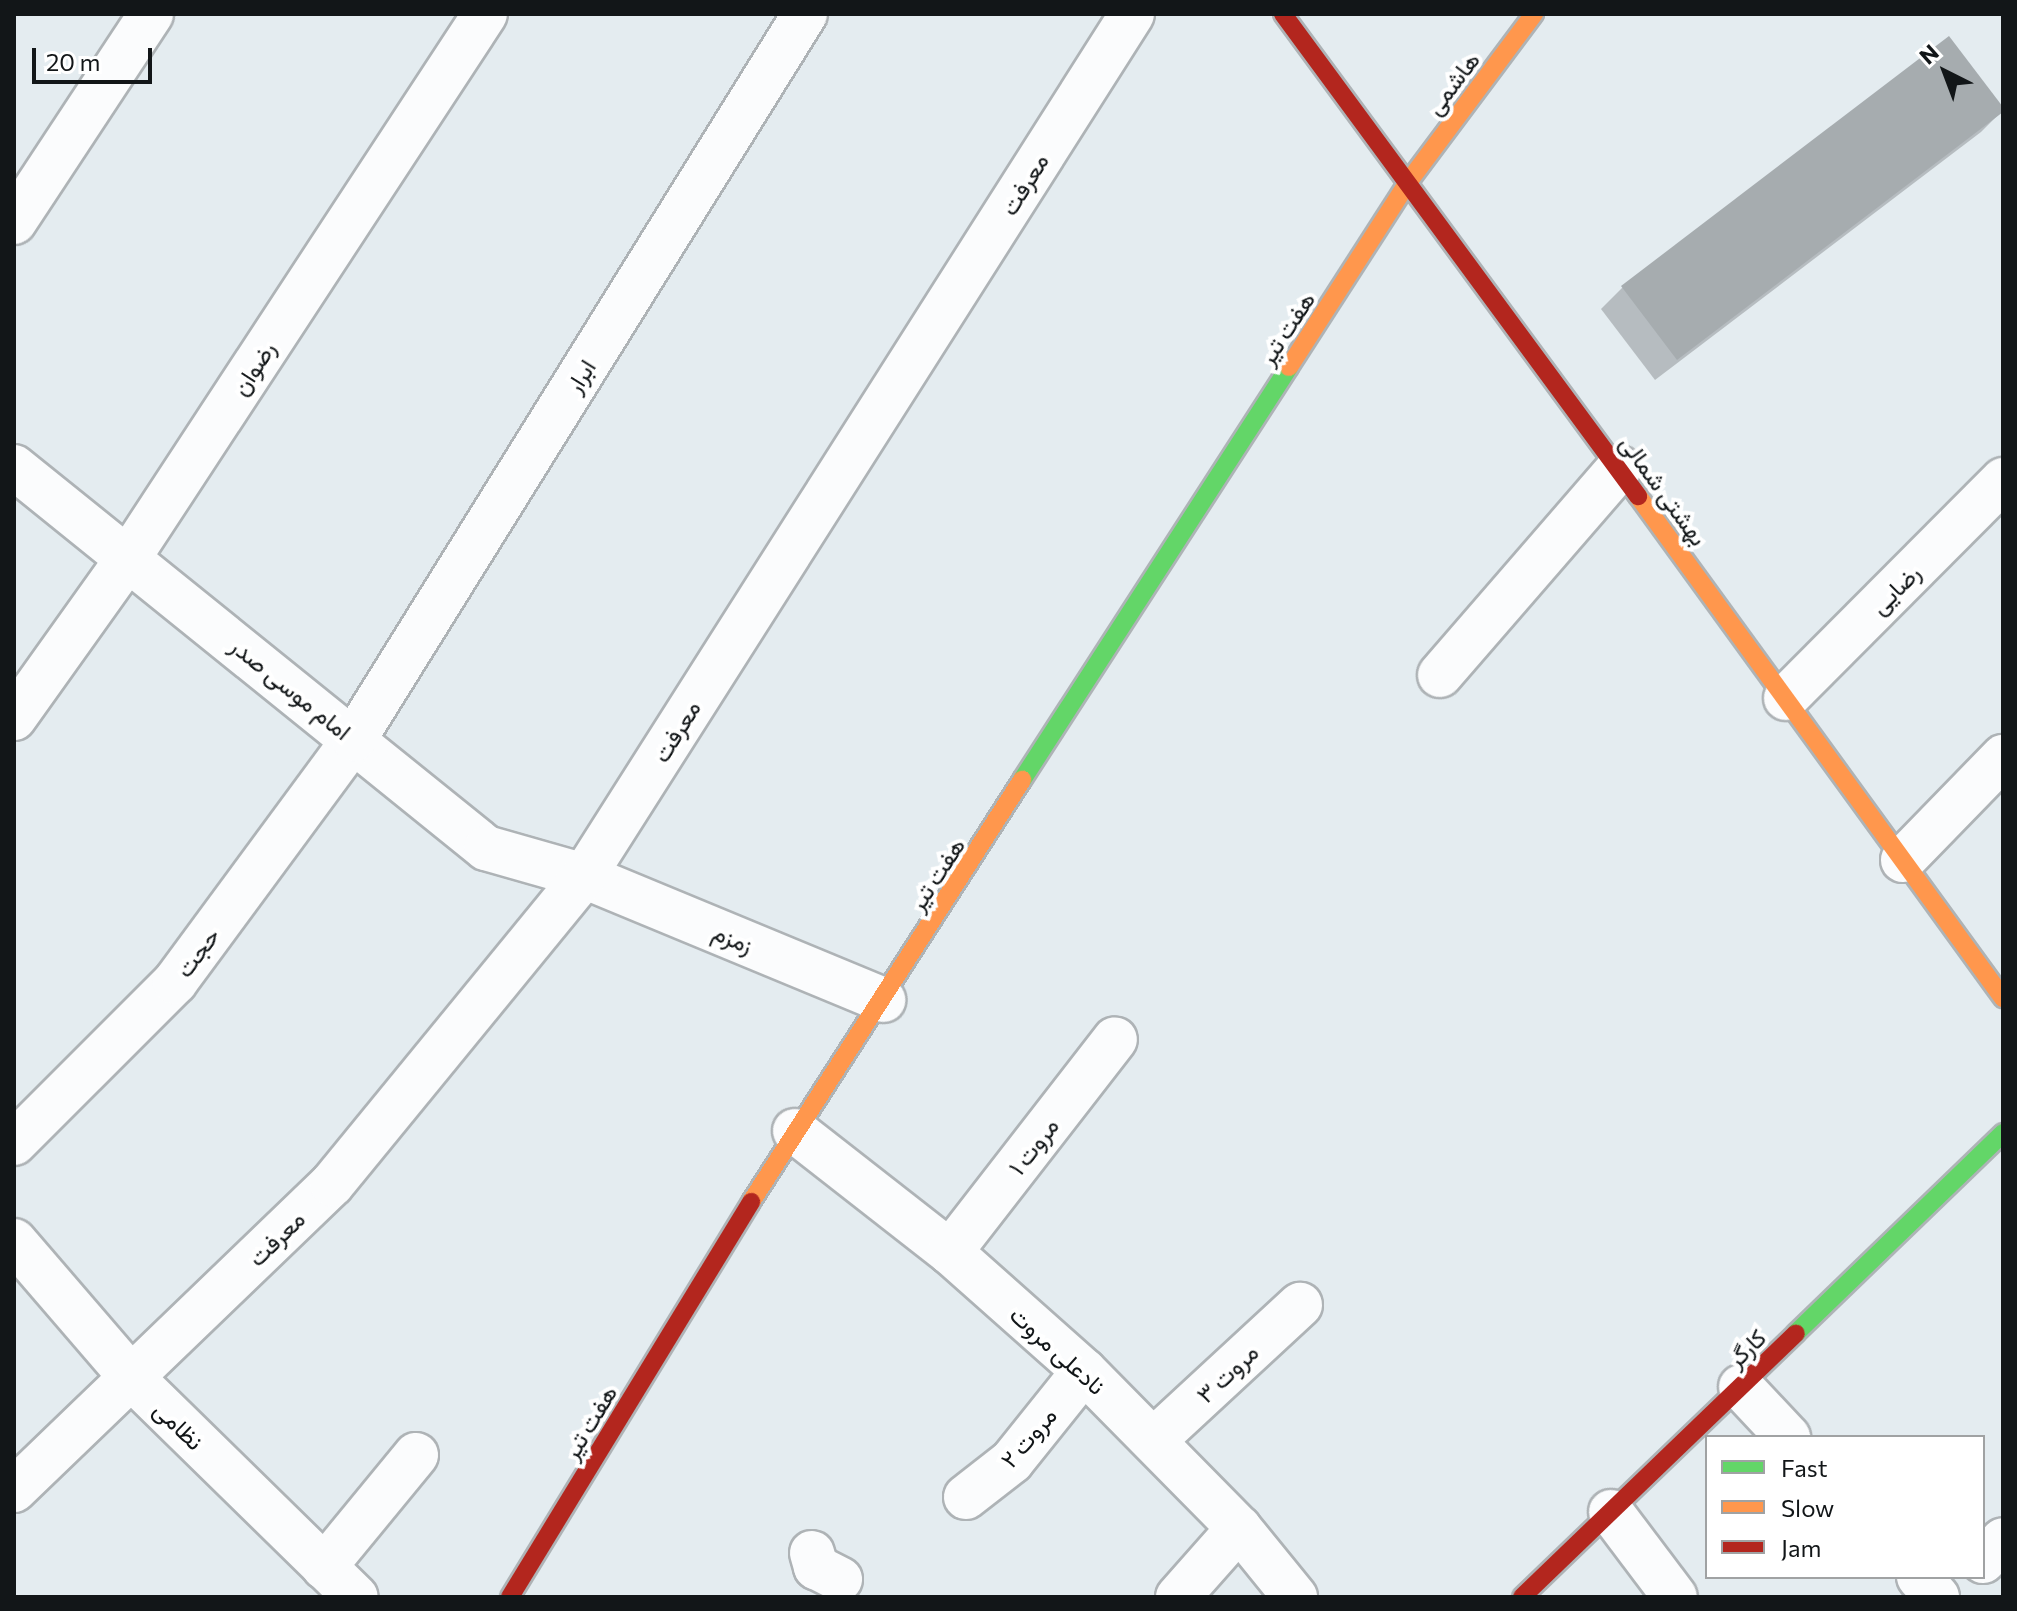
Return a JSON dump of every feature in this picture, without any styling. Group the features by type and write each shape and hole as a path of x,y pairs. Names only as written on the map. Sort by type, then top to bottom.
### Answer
{"street":[{"path":"14,222 151,14"},
{"name":"رضوان","path":"14,718 129,557 485,14"},
{"name":"ابرار","path":"354,739 805,14"},
{"name":"معرفت","path":"14,1490 332,1184 584,876 1132,14"},
{"name":"بهشتی شمالی","path":"1283,14 1409,181 2003,998"},
{"name":"هاشمی","path":"1409,181 1534,14"},
{"name":"هفت تیر","path":"510,1597 795,1131 883,1000 1409,181"},
{"name":"امام موسی صدر","path":"14,467 486,848 584,876"},
{"path":"1440,675 1619,468"},
{"name":"رضایی","path":"1786,698 2003,480"},
{"name":"حجت","path":"14,1143 175,982 354,739"},
{"path":"1903,860 2003,757"},
{"name":"زمزم","path":"584,876 883,1000"},
{"name":"مروت ۱","path":"950,1252 1115,1039"},
{"name":"نادعلی مروت","path":"795,1131 950,1252 1084,1371 1239,1528 1295,1597"},
{"name":"کارگر","path":"1522,1597 2003,1133"},
{"name":"نظامی","path":"14,1241 132,1378 356,1597"},
{"name":"مروت ۳","path":"1154,1440 1300,1305"},
{"name":"مروت ۲","path":"966,1497 1012,1461 1084,1371"},
{"path":"1741,1387 1786,1435"},
{"path":"324,1567 416,1455"},
{"path":"1611,1512 1675,1597"},
{"path":"1178,1597 1239,1528"},
{"path":"1985,1559 2003,1540"},
{"path":"1921,1579 1937,1597"},
{"path":"1950,1597 1967,1579"}],"building":[{"path":"1949,36 2003,107 2003,112 1677,360 1621,286"}],"traffic: fast":[{"path":"1022,780 1289,367"},
{"path":"1796,1333 2003,1133"}],"traffic: slow":[{"path":"1289,367 1409,181 1534,14"},
{"path":"1638,496 2003,998"},
{"path":"751,1202 1022,780"}],"traffic: jam":[{"path":"1283,14 1638,496"},
{"path":"510,1597 751,1202"},
{"path":"1522,1597 1796,1333"}]}
